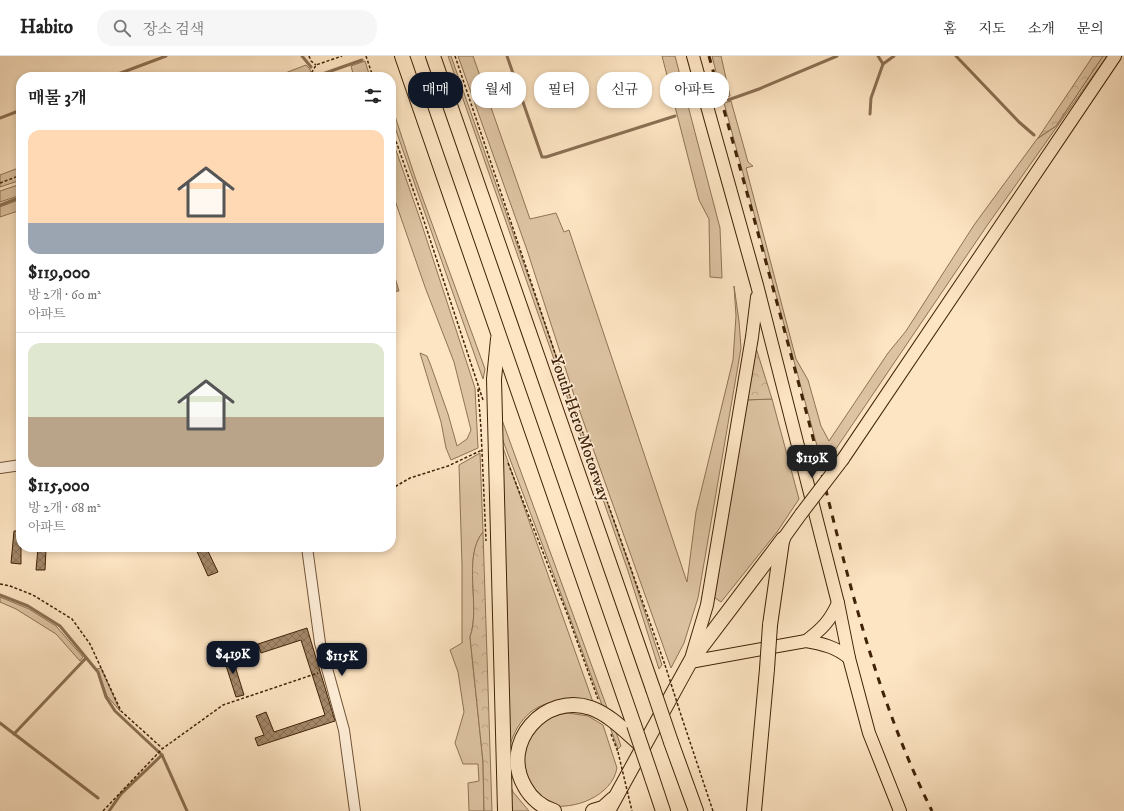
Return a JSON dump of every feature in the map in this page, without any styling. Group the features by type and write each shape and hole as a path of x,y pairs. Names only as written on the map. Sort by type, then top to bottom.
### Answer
{"highway":[{"path":"402,56 499,335 631,730 640,744 664,811"},
{"name":"Youth Hero Motorway","path":"433,56 696,811"},
{"path":"499,335 494,379 505,811"},
{"path":"608,811 690,662 783,539"},
{"path":"754,811 770,625 783,539"},
{"path":"554,811 539,803 529,794 519,774 516,761 517,748 524,734 534,722 545,713 559,707 574,705 591,708 631,730"},
{"path":"593,811 603,808 615,798"}],"main road":[{"path":"693,56 757,285 838,603 849,658 869,732 900,811"},
{"path":"783,539 843,459 1115,56"},
{"path":"757,285 752,337 708,597 690,662 806,641 824,644 840,651 849,658"},
{"path":"806,641 821,630 831,618 838,603"}],"street":[{"path":"0,468 16,466"},
{"path":"308,552 320,643 344,730 355,811"}],"path":[{"path":"310,56 311,61 316,65"},
{"path":"312,72 316,65 342,56"},
{"path":"366,56 371,72"},
{"path":"455,56 561,371 665,665 713,811"},
{"path":"0,183 16,177"},
{"path":"396,486 410,478 448,466 482,450"},
{"path":"0,584 10,586 33,595 72,619 90,644 121,711 162,749"},
{"path":"103,811 162,749 223,705 328,670"},
{"path":"618,752 632,811"}],"green space":[{"path":"448,56 451,56 457,72 454,72"},
{"path":"458,56 473,56 479,72 471,72 471,93"},
{"path":"662,56 675,56 679,72 666,72"},
{"path":"712,56 721,56 725,72 716,72"},
{"path":"1093,56 1103,56 1056,126 1038,138"},
{"path":"1103,56 1107,56 986,227 823,468 725,108 729,108 729,102 731,101 748,162 753,166 746,168 796,359 808,380 821,426 829,441 888,353 906,331 974,225 1037,139 1056,126"},
{"path":"365,61 368,72 353,72 351,66"},
{"path":"306,65 310,69 310,72 288,72"},
{"path":"463,90 631,570 662,665 659,669 628,571 463,99"},
{"path":"476,108 491,108 530,219 556,213 564,232 569,230 687,582 696,512 733,360 736,316 734,286 741,348 698,598 684,643 671,668 574,395 527,250"},
{"path":"675,108 689,108 720,228 722,278 710,277 709,219 699,200"},
{"path":"396,119 415,177 485,369 483,379 396,130"},
{"path":"396,150 475,388 478,448 451,460 446,448 441,422 420,353 427,356 431,366 448,414 457,446 467,439 471,430 454,362 425,287 396,203"},
{"path":"16,169 16,182 0,187 0,175"},
{"path":"16,186 16,197 0,202 0,191"},
{"path":"16,201 16,212 0,217 0,207"},
{"path":"756,348 772,399 744,400"},
{"path":"772,399 799,499 777,532 721,602 715,598 713,588 744,400"},
{"path":"498,409 621,746 618,749 494,417"},
{"path":"499,436 594,705 556,702 538,707 530,712 518,726 510,744 508,753"},
{"path":"480,453 483,532 477,542 474,555 474,611 470,637 483,762 484,811 469,811 468,783 479,781 478,764 463,764 455,743 464,712 458,672 450,650 462,643 462,565 459,465"},
{"path":"483,532 492,811 484,811 483,762 470,637 474,611 474,555 477,542"},
{"path":"0,597 29,609 56,626 83,657 80,661 56,634 16,609 0,602"},
{"path":"101,668 120,711 107,696 97,669"},
{"path":"568,713 588,716 603,725 617,768 614,778 600,794 569,806 547,805 534,793 524,780 519,759 532,734 542,722 548,718"},
{"path":"508,780 513,792 529,811 509,811"}],"shaded area":[{"path":"396,281 399,291 396,291"}],"building":[{"path":"14,531 16,531 16,552 21,552 21,564 11,563"},
{"path":"38,552 46,552 45,570 36,570"},
{"path":"197,552 208,552 218,572 208,576"},
{"path":"307,628 335,721 258,746 255,738 264,735 256,716 266,712 274,732 325,715 301,640 261,653 258,644"},
{"path":"231,653 244,695 236,697 223,656"}],"waterway":[{"path":"123,72 166,56"},
{"path":"302,56 311,67"},
{"path":"507,56 542,157 675,116"},
{"path":"729,100 759,89 837,56"},
{"path":"878,56 883,64 894,56"},
{"path":"956,56 1019,122 1034,135"},
{"path":"328,72 362,60"},
{"path":"870,114 871,98 883,64"},
{"path":"0,118 16,112"},
{"path":"0,205 16,199"},
{"path":"0,595 28,606 60,626 98,672 106,697 115,711 162,755 187,811"},
{"path":"14,734 86,658"},
{"path":"0,723 98,798"},
{"path":"109,811 121,794 162,755"}],"railway":[{"path":"709,56 787,340 848,578 862,626 893,720 911,766 932,811"}]}
